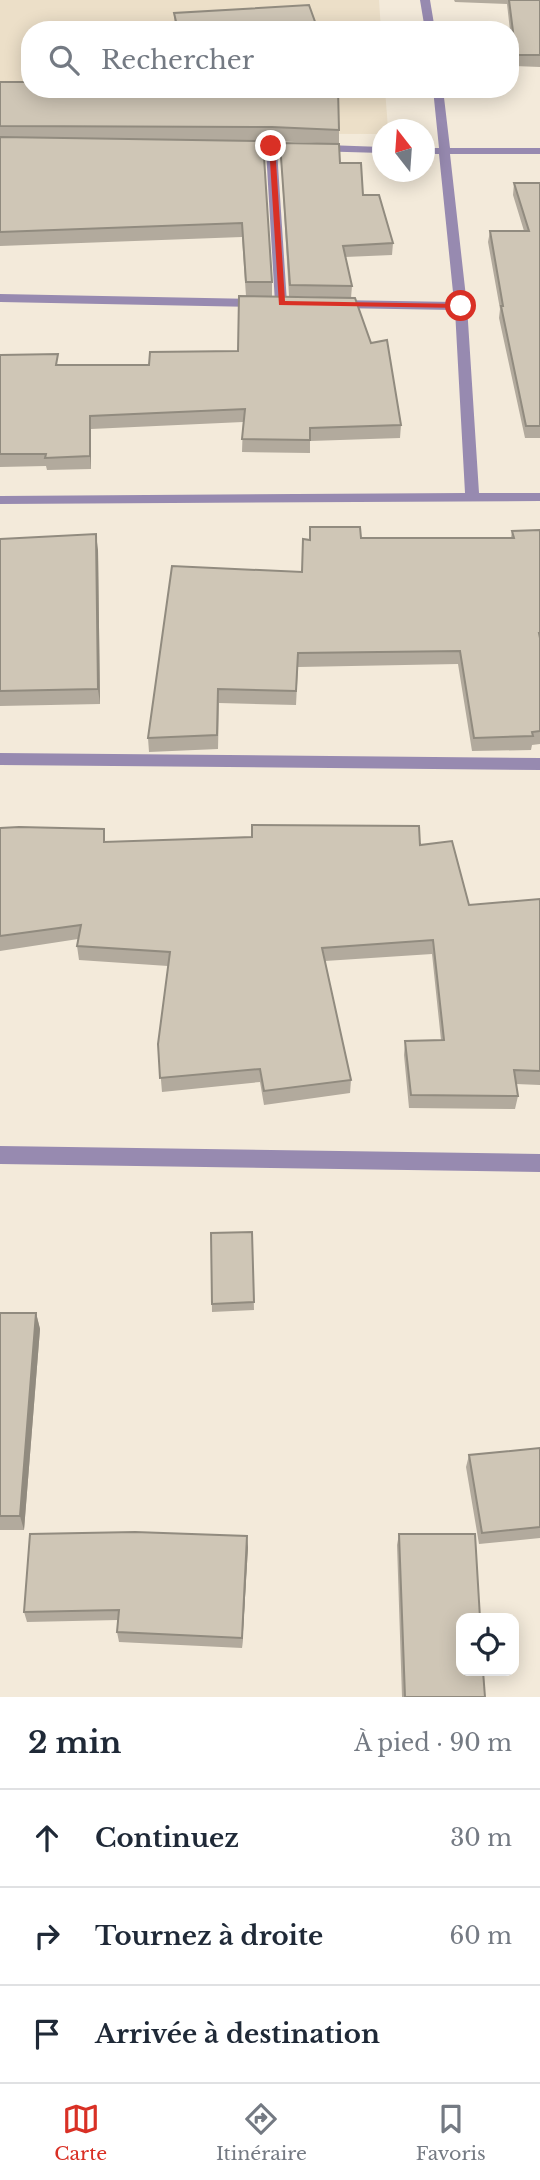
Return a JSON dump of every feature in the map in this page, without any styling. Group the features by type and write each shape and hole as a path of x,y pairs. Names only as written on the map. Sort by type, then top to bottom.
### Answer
{"street":[{"path":"425,0 428,21"},
{"path":"439,98 461,306 472,496"},
{"path":"229,146 372,150"},
{"path":"271,146 281,303"},
{"path":"435,151 540,151"},
{"path":"0,298 295,303"},
{"path":"323,304 461,306"},
{"path":"0,500 472,496 540,498"},
{"path":"0,759 540,764"},
{"path":"0,1154 540,1163"}],"shaded area":[{"path":"0,0 379,0 380,21 21,21 21,98 386,98 387,119 372,119 372,134 0,133"}],"building":[{"path":"509,0 540,0 540,55 519,55 519,21 512,21"},
{"path":"309,5 315,21 176,21 174,13"},
{"path":"0,82 21,82 21,98 338,98 339,130 272,127 0,126"},
{"path":"0,137 263,141 272,282 246,282 242,223 0,232"},
{"path":"280,143 339,144 340,163 361,163 363,195 379,195 393,243 343,246 352,286 290,285"},
{"path":"514,183 540,183 540,426 526,426 501,306 490,231 529,231"},
{"path":"239,296 355,298 371,343 387,340 401,425 310,428 310,440 242,439 245,409 90,416 90,456 45,458 46,454 0,454 0,355 58,354 56,365 149,365 150,352 238,351"},
{"path":"310,527 360,527 361,538 514,538 512,531 540,530 540,731 532,732 533,736 474,738 460,651 298,653 296,691 218,689 217,735 148,738 172,566 302,572 303,539 310,540"},
{"path":"96,534 98,689 0,691 0,539"},
{"path":"252,825 419,826 420,845 452,841 469,905 540,899 540,1071 514,1070 518,1096 411,1095 405,1041 444,1040 433,940 322,948 351,1080 264,1091 260,1069 160,1078 158,1044 170,952 77,946 81,925 0,936 0,828 104,829 104,842 252,837"},
{"path":"252,1232 254,1302 212,1304 211,1233"},
{"path":"0,1313 36,1313 20,1516 0,1516"},
{"path":"540,1448 540,1527 482,1533 469,1455"},
{"path":"135,1532 247,1536 242,1638 117,1632 119,1610 24,1612 30,1534"},
{"path":"399,1534 475,1534 480,1613 456,1613 456,1676 483,1676 485,1697 405,1697"}],"route":[{"path":"271,146 281,303 461,306"}]}
